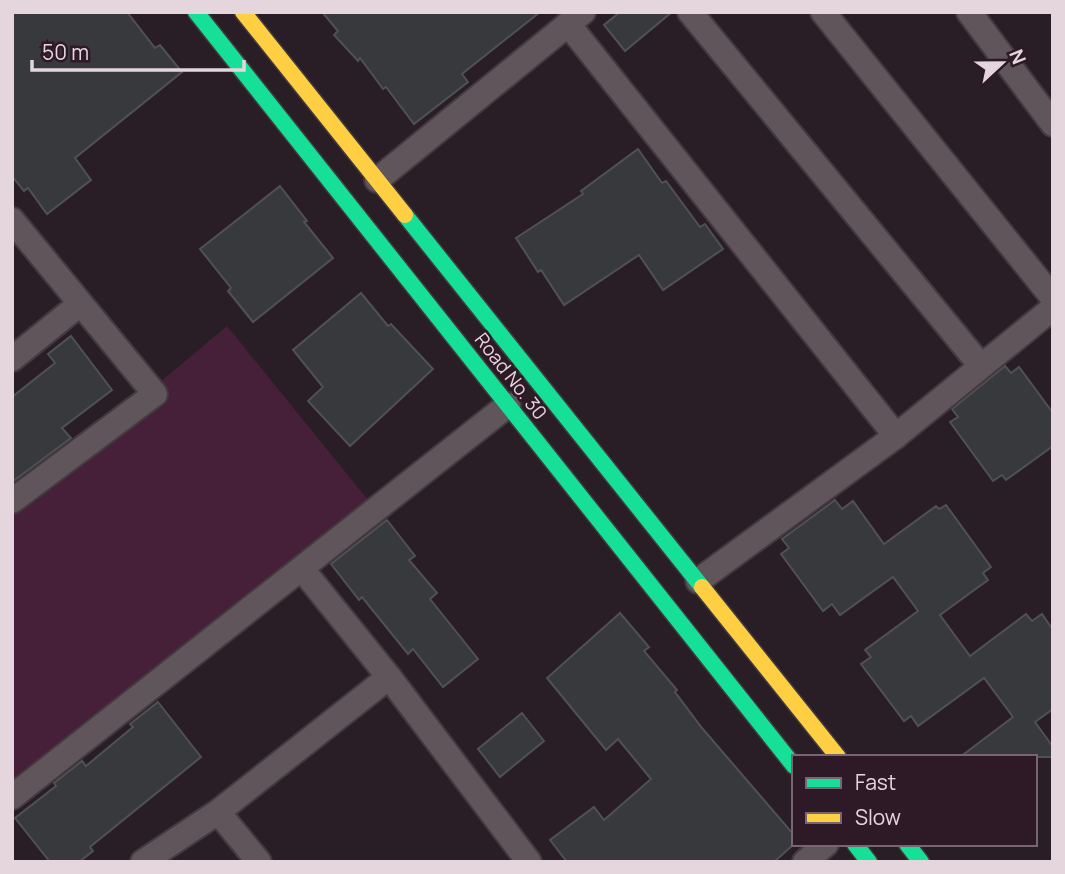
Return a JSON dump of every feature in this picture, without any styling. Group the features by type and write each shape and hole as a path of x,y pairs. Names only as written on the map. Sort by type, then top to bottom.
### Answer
{"street":[{"name":"Road No. 30","path":"196,12 792,763"},
{"name":"Road No. 30","path":"243,12 836,755"},
{"path":"690,12 981,366"},
{"path":"823,12 1053,298"},
{"path":"969,12 1053,124"},
{"path":"377,180 576,18 896,436"},
{"path":"12,220 155,394 12,501"},
{"path":"12,359 80,304"},
{"path":"698,581 896,436 1053,308"},
{"path":"12,797 508,405"},
{"path":"302,569 529,862"},
{"path":"143,862 218,812 388,677"},
{"path":"218,812 259,862"},
{"path":"805,862 824,846"},
{"path":"857,846 869,862"},
{"path":"909,846 921,862"}],"shaded area":[{"path":"227,326 373,506 12,806 12,506"}],"building":[{"path":"12,12 127,12 155,48 160,45 182,72 75,158 91,180 47,214 28,188 24,191 12,176"},
{"path":"322,12 540,12 462,74 468,82 414,124 360,58 358,61 334,35 338,31"},
{"path":"620,12 672,12 625,51 604,25"},
{"path":"638,149 662,183 666,181 700,227 705,224 723,249 663,290 639,255 564,305 516,238 583,194 581,191"},
{"path":"280,186 333,258 253,322 228,291 231,288 200,249"},
{"path":"361,293 388,326 391,324 433,369 350,446 308,401 323,387 293,350"},
{"path":"71,336 112,390 62,428 71,438 12,482 12,397 55,363 48,354"},
{"path":"1005,366 1011,373 1019,367 1053,413 1053,446 1006,480 1002,475 993,481 950,422 958,417 952,409"},
{"path":"835,500 842,509 853,501 884,544 936,506 939,509 946,505 991,567 983,573 988,580 940,615 970,656 1026,614 1032,621 1042,614 1053,630 1053,709 1035,722 1053,747 1053,757 963,755 1013,717 984,678 918,726 911,716 904,721 861,664 871,657 865,650 918,611 893,577 840,615 832,604 823,611 781,554 789,548 782,539"},
{"path":"387,520 415,556 409,560 437,593 430,599 478,659 443,687 413,649 408,654 362,597 359,600 331,564"},
{"path":"620,613 649,647 644,651 677,690 675,692 702,728 792,833 792,846 774,862 567,862 550,840 594,807 604,820 651,779 618,739 606,750 547,678"},
{"path":"158,702 201,757 90,847 93,851 79,862 50,862 15,818 56,786 54,783 82,761 86,766 133,727 130,724"},
{"path":"522,713 544,741 500,777 478,749"}],"traffic: fast":[{"path":"196,12 792,763"},
{"path":"405,215 702,587"},
{"path":"857,846 869,862"},
{"path":"909,846 921,862"}],"traffic: slow":[{"path":"243,12 405,215"},
{"path":"702,587 836,755"}]}
